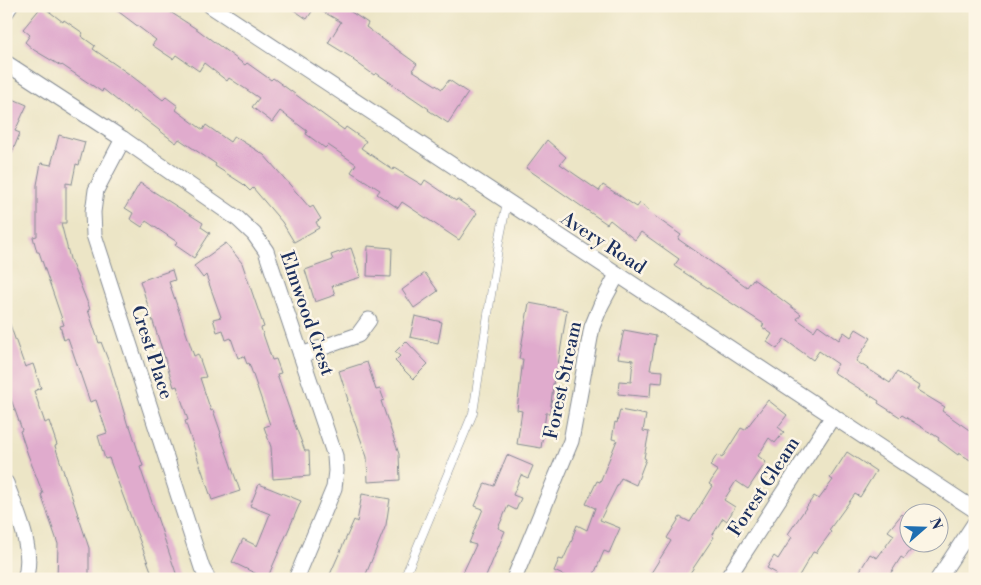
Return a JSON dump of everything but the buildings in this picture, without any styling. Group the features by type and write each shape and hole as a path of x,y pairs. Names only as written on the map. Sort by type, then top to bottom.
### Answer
{"street":[{"path":"6,12 10,6"},
{"name":"Avery Road","path":"211,6 975,510"},
{"name":"Elmwood Crest","path":"6,63 123,138 238,219 254,234 266,250 335,456 334,488 296,579"},
{"name":"Crest Place","path":"123,138 96,190 94,235 202,568 208,579"},
{"name":"Forest Stream","path":"514,579 571,442 592,327 617,275"},
{"path":"301,355 358,335 369,320"},
{"name":"Forest Gleam","path":"727,579 833,416"},
{"path":"6,483 26,541 28,571 25,579"},
{"path":"938,579 975,523"}],"lane":[{"path":"404,579 473,413 499,242 507,202"}]}
